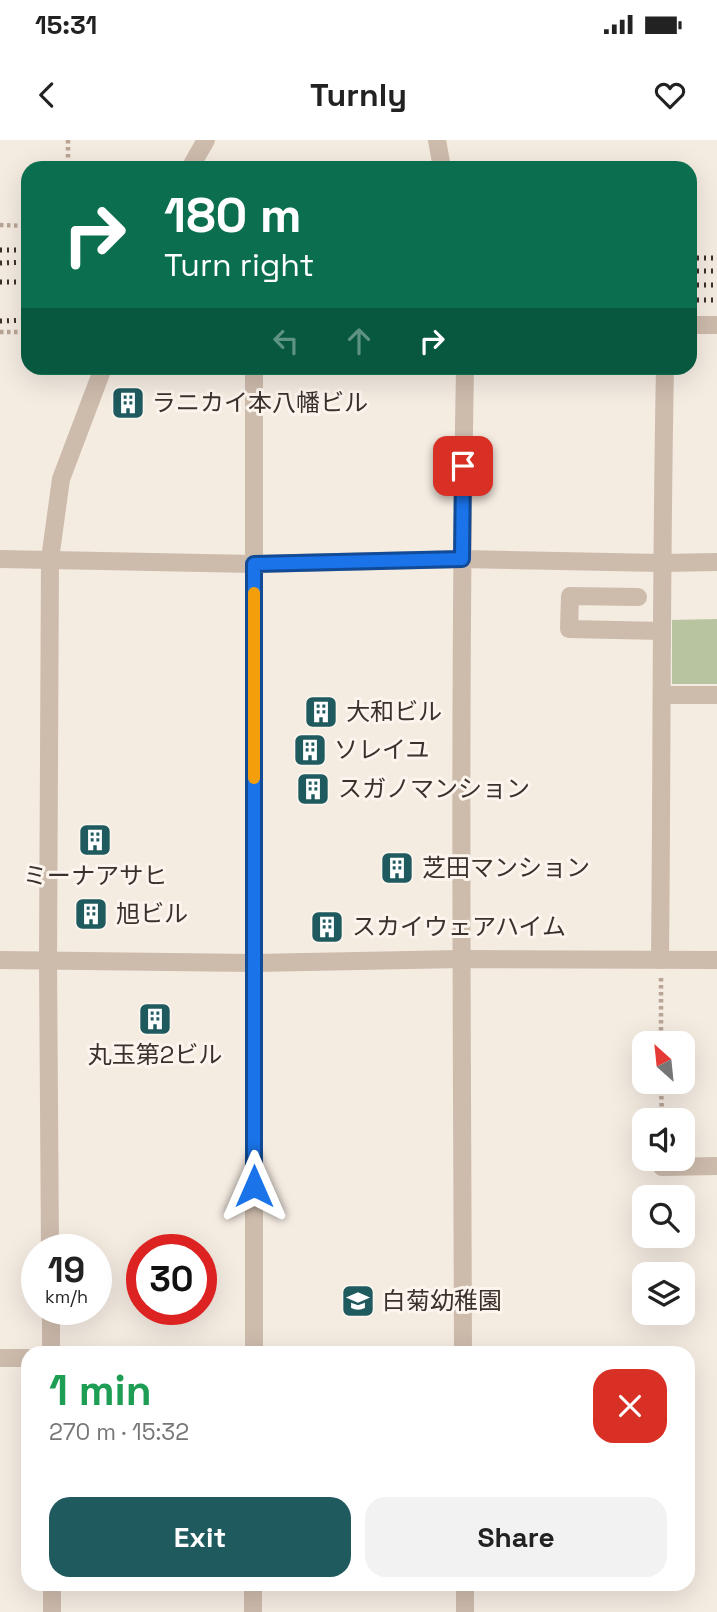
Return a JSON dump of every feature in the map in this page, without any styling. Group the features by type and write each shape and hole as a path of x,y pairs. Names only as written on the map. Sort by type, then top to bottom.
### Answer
{"street":[{"path":"194,161 206,140"},
{"path":"437,140 441,161"},
{"path":"697,325 717,325"},
{"path":"50,1234 50,559 61,479 100,375"},
{"path":"254,375 254,1346"},
{"path":"464,1346 461,959 465,375"},
{"path":"660,960 661,563 665,375"},
{"path":"0,559 254,564 462,559 717,562"},
{"path":"638,597 570,596 569,629 662,631"},
{"path":"662,695 717,695"},
{"path":"0,960 254,963 461,959 717,960"},
{"path":"695,1166 717,1166"},
{"path":"51,1325 51,1346"},
{"path":"0,1358 21,1358"},
{"path":"52,1591 52,1612"},
{"path":"253,1591 253,1612"},
{"path":"465,1591 465,1612"}],"path":[{"path":"68,140 68,161"},
{"path":"0,225 21,226"},
{"path":"0,332 21,332"},
{"path":"660,960 661,1031"}],"green space":[{"path":"717,619 717,684 672,684 672,620"}],"railway":[{"path":"0,250 21,250"},
{"path":"697,258 717,258"},
{"path":"0,263 21,262"},
{"path":"697,271 717,271"},
{"path":"0,282 21,282"},
{"path":"697,285 717,285"},
{"path":"697,300 717,300"},
{"path":"0,321 21,320"}],"slow traffic":[{"path":"254,593 254,778"}],"place":[{"name":"ラニカイ本八幡ビル","path":"128,403"},
{"name":"大和ビル","path":"321,712"},
{"name":"ソレイユ","path":"310,750"},
{"name":"スガノマンション","path":"313,789"},
{"name":"ミーナアサヒ","path":"95,840"},
{"name":"芝田マンション","path":"397,868"},
{"name":"旭ビル","path":"91,914"},
{"name":"スカイウェアハイム","path":"327,927"},
{"name":"丸玉第2ビル","path":"155,1019"},
{"name":"白菊幼稚園","path":"358,1301"}],"route":[{"path":"254,1186 254,564 462,559 463,466"}]}
